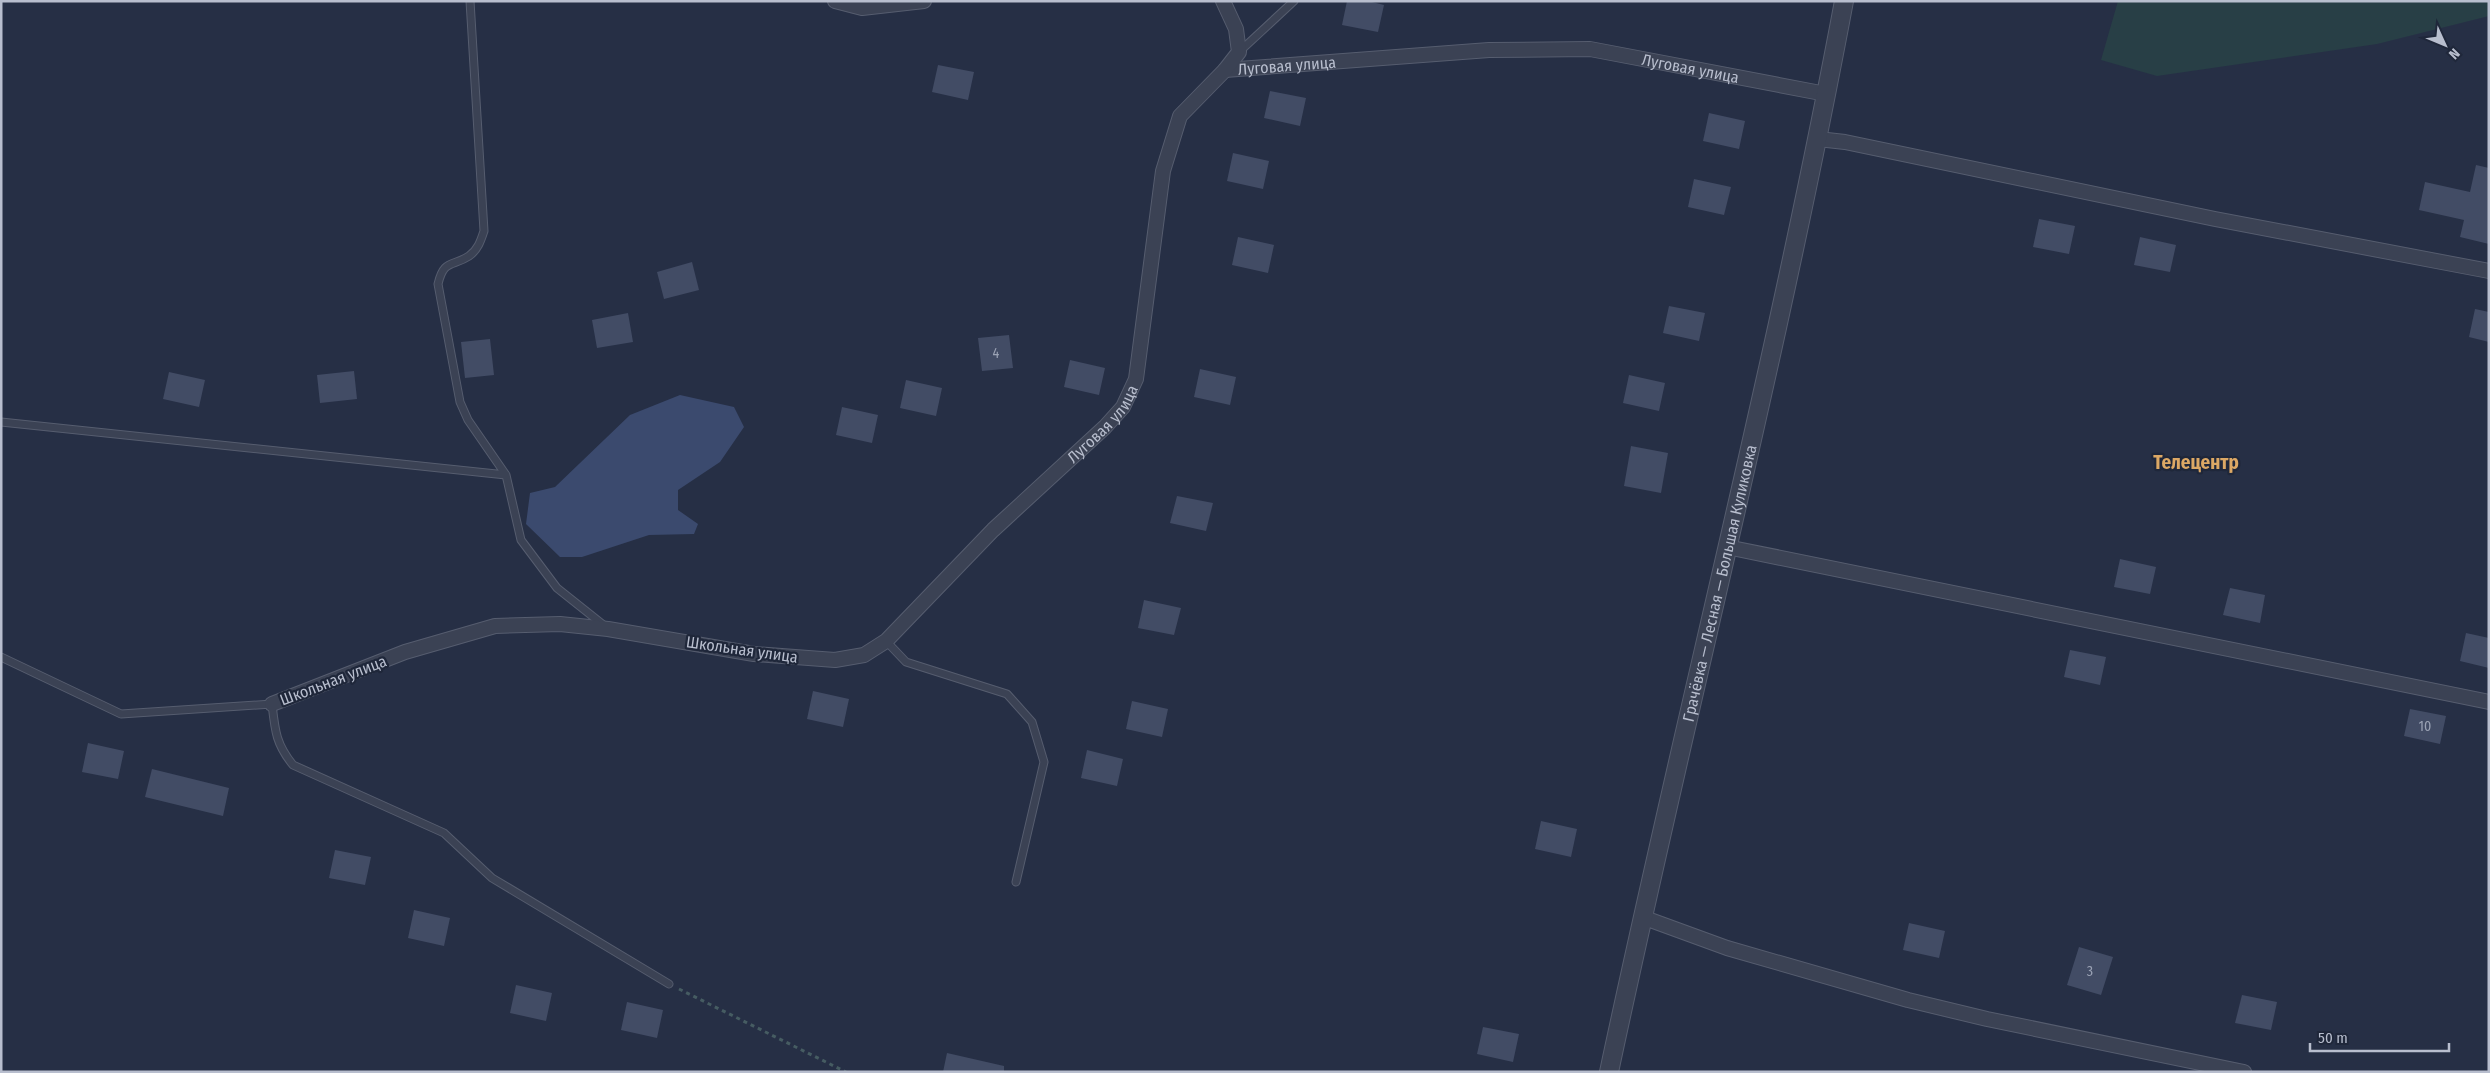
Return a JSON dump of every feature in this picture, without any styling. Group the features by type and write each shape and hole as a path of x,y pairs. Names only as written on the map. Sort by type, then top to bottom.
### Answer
{"street":[{"path":"835,1 862,8 924,1"},
{"path":"1223,1 1236,29 1239,52 1225,70"},
{"path":"1826,94 1844,1"},
{"name":"Луговая улица","path":"886,641 993,530 1105,427 1123,407 1136,379 1163,171 1180,116 1225,70 1489,50 1590,49 1826,94"},
{"name":"Грачёвка — Лесная — Большая Куликовка","path":"1609,1072 1642,917 1818,139 1826,94"},
{"path":"1818,139 1845,142 2215,219 2489,271"},
{"path":"1727,547 2489,702"},
{"name":"Школьная улица","path":"272,704 405,652 495,626 560,624 608,629 754,654 835,660 864,655 886,641"},
{"path":"1642,917 1727,948 1908,1000 1987,1019 2244,1072"}],"lane":[{"path":"470,1 484,231 479,246 469,256 449,264 441,271 438,284 460,402 468,420 506,475 521,540 557,588 608,629"},
{"path":"1239,52 1294,1"},
{"path":"1,422 506,475"},
{"path":"886,641 906,662 1007,694 1032,722 1044,762 1016,882"},
{"path":"1,656 121,714 272,704"},
{"name":"Школьная улица","path":"272,704 276,735 281,750 293,765 444,833 492,878 669,984"}],"path":[{"path":"669,984 846,1072"}],"shaded area":[{"path":"2118,1 2489,1 2489,16 2377,44 2157,76 2101,60"}],"water":[{"path":"680,395 734,407 744,427 720,462 678,490 678,510 698,524 694,534 649,535 582,557 560,557 526,524 530,493 555,487 630,415"}],"building":[{"path":"1347,1 1368,1 1384,5 1378,32 1342,25"},
{"path":"938,65 974,72 968,100 932,92"},
{"path":"1270,91 1306,98 1300,126 1264,118"},
{"path":"1709,113 1745,121 1739,149 1703,141"},
{"path":"1233,153 1269,161 1263,189 1227,181"},
{"path":"2476,165 2489,168 2489,244 2460,237 2464,220 2419,210 2425,182 2470,192"},
{"path":"1694,179 1731,187 1724,215 1688,207"},
{"path":"2039,219 2075,226 2069,254 2033,247"},
{"path":"1238,237 1274,245 1268,273 1232,265"},
{"path":"2140,237 2176,245 2170,272 2134,265"},
{"path":"692,262 699,290 664,299 657,272"},
{"path":"1669,306 1705,313 1699,341 1663,333"},
{"path":"2475,309 2489,312 2489,342 2469,337"},
{"path":"628,313 633,342 597,348 592,320"},
{"path":"1009,335 1013,368 982,371 978,338"},
{"path":"490,339 494,375 465,378 461,342"},
{"path":"1070,360 1105,368 1099,395 1064,387"},
{"path":"1200,369 1236,377 1230,405 1194,397"},
{"path":"354,371 357,399 320,403 317,375"},
{"path":"169,372 205,380 199,407 163,399"},
{"path":"1629,375 1665,383 1659,411 1623,403"},
{"path":"906,380 942,388 936,416 900,408"},
{"path":"842,407 878,415 872,443 836,435"},
{"path":"1631,446 1668,453 1661,493 1624,486"},
{"path":"1177,496 1213,503 1206,531 1170,523"},
{"path":"2120,559 2156,567 2150,594 2114,587"},
{"path":"2230,588 2265,595 2260,623 2223,615"},
{"path":"1144,600 1181,608 1174,635 1138,628"},
{"path":"2466,633 2489,638 2489,668 2460,661"},
{"path":"2070,650 2106,657 2100,685 2064,677"},
{"path":"813,691 849,699 843,727 807,719"},
{"path":"1132,701 1168,709 1162,737 1126,729"},
{"path":"2410,709 2446,716 2440,744 2404,736"},
{"path":"88,743 124,751 118,779 82,772"},
{"path":"1087,750 1123,759 1117,786 1081,778"},
{"path":"152,769 229,788 223,816 145,797"},
{"path":"1541,821 1577,829 1571,857 1535,849"},
{"path":"335,850 371,857 365,885 329,878"},
{"path":"414,910 450,918 444,946 408,938"},
{"path":"1909,923 1945,931 1939,958 1903,950"},
{"path":"2079,947 2113,957 2101,995 2067,985"},
{"path":"516,985 552,993 546,1021 510,1013"},
{"path":"2242,995 2277,1002 2271,1030 2235,1023"},
{"path":"627,1002 663,1010 657,1038 621,1030"},
{"path":"1483,1027 1519,1034 1513,1062 1477,1054"},
{"path":"947,1053 1004,1066 1004,1072 943,1072"}],"district":[{"name":"Телецентр","path":"2196,462"}]}
